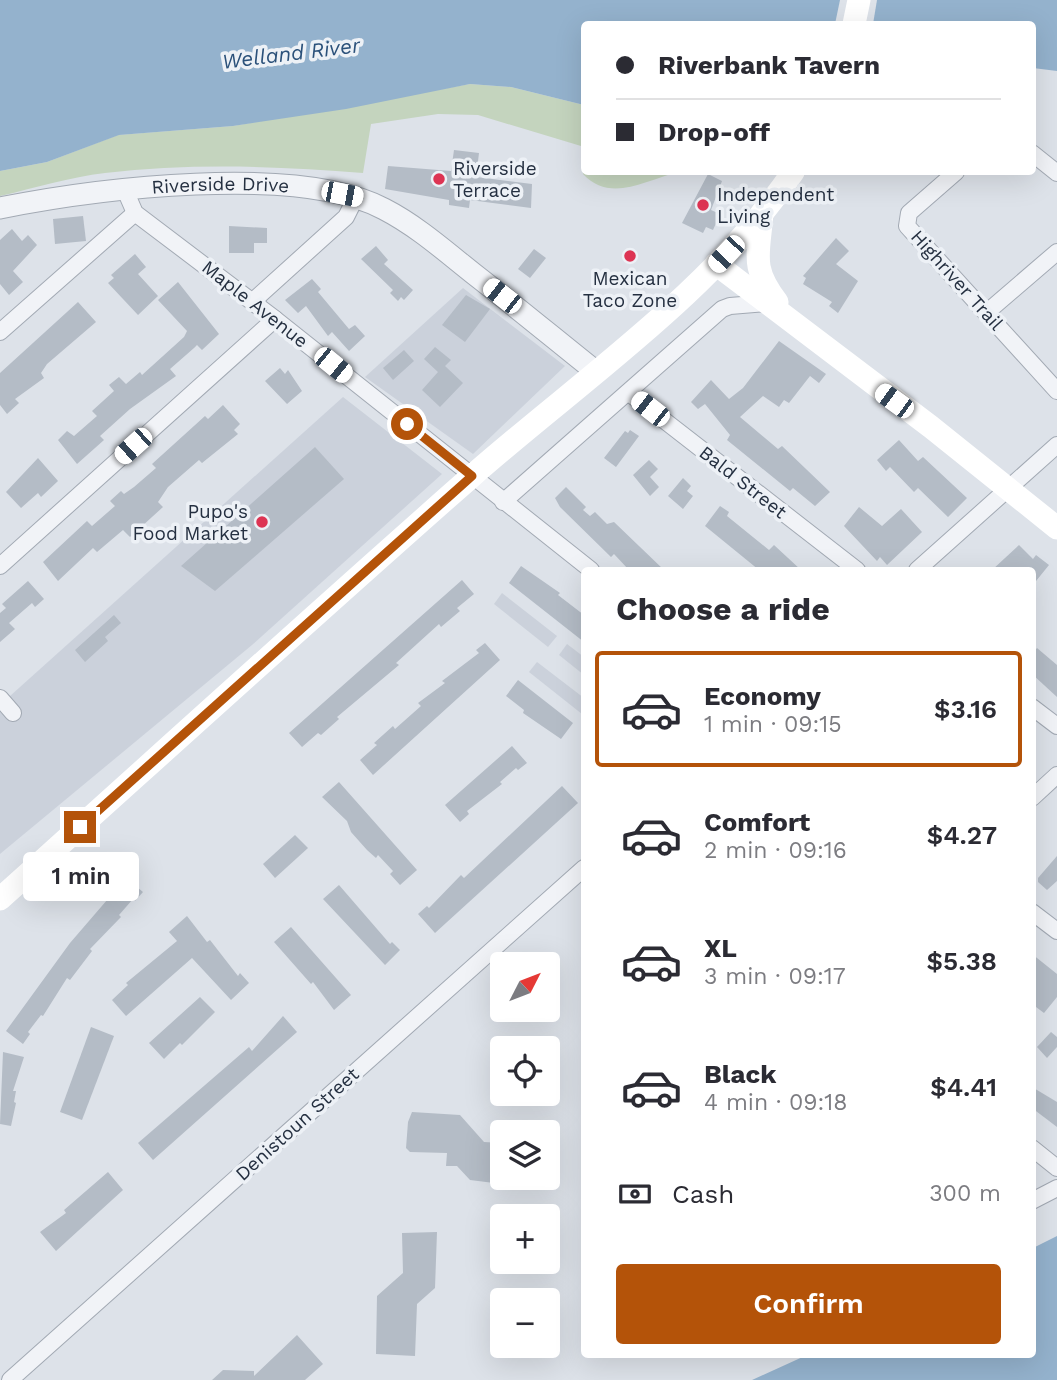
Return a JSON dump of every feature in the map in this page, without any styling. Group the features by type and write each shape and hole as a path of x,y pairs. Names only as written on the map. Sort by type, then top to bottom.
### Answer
{"main road":[{"path":"855,21 859,0"},
{"path":"0,899 472,476 716,264 762,213 791,175"},
{"path":"762,213 757,267 786,318"},
{"path":"716,264 1057,528"}],"street":[{"path":"1036,156 1057,173"},
{"name":"Highriver Trail","path":"953,175 909,213 907,226 1057,391"},
{"name":"Riverside Drive","path":"0,208 78,194 125,190 275,186 315,188 356,197 408,223 595,371"},
{"name":"Maple Avenue","path":"125,190 135,213 253,301 587,567"},
{"path":"253,301 346,217 356,197"},
{"path":"0,332 135,213"},
{"path":"986,313 1057,251"},
{"path":"503,502 726,307 767,303"},
{"path":"0,566 275,319"},
{"name":"Bald Street","path":"629,393 853,567"},
{"path":"919,567 1057,445"},
{"path":"0,698 13,713"},
{"path":"1036,710 1057,726"},
{"path":"1036,794 1057,775"},
{"name":"Denistoun Street","path":"10,1380 581,871"},
{"path":"1036,915 1057,931"},
{"path":"1036,1151 1057,1167"},
{"path":"1036,1199 1057,1188"}],"shaded area":[{"path":"463,288 565,366 473,454 365,377"},
{"path":"343,397 442,474 252,645 0,854 0,705"},
{"path":"502,593 557,636 548,647 494,604"},
{"path":"567,644 581,655 581,673 559,655"},
{"path":"537,662 581,696 581,713 529,672"}],"green space":[{"path":"470,84 511,87 581,104 581,146 478,115 438,114 371,124 363,173 234,167 137,170 79,177 0,196 0,171 47,162 118,135 233,126"},
{"path":"584,175 668,175 628,187 604,187 593,183"}],"water":[{"name":"Welland River","path":"0,0 1057,0 1057,71 1036,68 1036,21 581,21 581,104 511,87 470,84 346,109 233,126 119,135 47,162 0,171"},
{"path":"1057,1236 1057,1380 752,1380 800,1358 1036,1358 1036,1246"}],"pier":[{"path":"840,0 877,0 874,21 836,21"}],"building":[{"name":"Riverside Terrace","path":"454,150 479,153 476,177 532,184 531,208 470,200 469,208 449,205 449,200 385,189 388,166 451,171"},
{"name":"Independent Living","path":"707,175 722,181 711,210 720,214 713,230 706,227 703,233 682,223"},
{"path":"83,216 86,241 55,244 53,219"},
{"path":"229,226 267,228 267,243 254,243 254,253 229,253"},
{"path":"12,229 22,241 28,235 37,245 13,271 23,282 9,295 0,284 0,240"},
{"path":"836,238 849,251 836,264 858,281 838,313 829,306 832,302 803,284 806,278 803,276"},
{"path":"376,246 388,260 384,264 413,290 404,300 401,297 398,301 390,293 393,290 361,259"},
{"path":"534,249 546,258 530,278 518,269"},
{"path":"135,254 146,267 138,274 158,296 138,315 108,283 114,278 111,275"},
{"path":"312,279 321,289 318,292 349,329 355,325 365,336 349,351 332,332 328,336 306,306 298,313 285,300"},
{"path":"178,282 219,334 202,350 197,345 170,369 176,376 130,409 100,436 104,440 77,464 58,440 67,431 74,436 97,416 92,411 114,391 109,385 119,377 126,384 140,372 142,375 184,337 187,331 158,300"},
{"path":"466,295 490,309 465,342 442,325"},
{"path":"78,302 96,322 47,364 41,373 44,378 15,399 19,403 7,414 0,405 0,373"},
{"path":"779,341 826,374 819,383 810,376 789,403 784,400 779,407 763,396 740,417 778,449 782,446 830,492 815,506 793,488 790,491 727,440 730,435 705,404 698,409 691,402 711,380 729,399 743,388"},
{"path":"435,347 451,360 445,366 463,383 440,407 422,390 438,372 424,359"},
{"path":"404,350 414,361 393,380 383,368"},
{"path":"280,368 285,374 288,370 302,391 287,404 265,381"},
{"path":"223,405 240,424 234,430 238,434 202,463 199,460 168,487 158,502 163,507 130,537 123,530 97,552 93,548 58,581 43,562 87,521 92,526 115,506 110,501 121,491 124,494 134,487 156,468 152,464 205,416 208,419"},
{"path":"630,430 639,436 616,467 604,458 625,431 628,433"},
{"path":"899,440 918,461 923,457 967,498 948,517 918,488 914,492 890,467 886,471 877,460"},
{"name":"Pupo's Food Market","path":"315,447 344,479 215,591 181,566"},
{"path":"38,458 58,481 41,497 38,493 21,508 6,492"},
{"path":"649,460 658,469 650,477 659,487 650,496 633,475"},
{"path":"683,478 691,486 687,491 693,496 683,509 668,496"},
{"path":"566,487 586,507 583,510 590,516 595,512 607,524 614,522 661,567 626,567 614,554 611,557 560,507 555,498"},
{"path":"720,506 729,512 727,516 769,550 774,545 798,567 755,567 705,526"},
{"path":"859,507 882,526 901,509 922,532 887,565 880,557 877,561 844,526"},
{"path":"1019,545 1033,559 1036,555 1049,565 1036,581 1036,567 995,567"},
{"path":"521,566 560,593 558,595 581,613 581,640 509,583"},
{"path":"462,580 474,594 457,608 460,611 441,627 439,624 396,663 399,665 337,717 339,719 302,747 289,733"},
{"path":"28,581 44,599 35,607 32,603 9,623 15,629 0,642 0,613 6,608 2,604"},
{"path":"114,615 121,623 105,637 108,641 85,662 75,650"},
{"path":"485,643 500,660 373,775 360,760 377,745 374,743 421,706 418,703 479,653 476,650"},
{"path":"1036,649 1057,665 1057,697 1036,678"},
{"path":"518,680 573,723 561,739 523,713 524,710 506,696"},
{"path":"512,746 527,763 518,770 516,768 500,782 502,784 467,811 469,814 460,822 445,805"},
{"path":"339,782 417,870 400,885 390,874 393,871 378,855 376,858 367,850 351,832 347,821 322,797"},
{"path":"562,786 578,803 435,933 418,914 427,906 429,908 461,875 464,878"},
{"path":"295,835 308,848 275,878 263,864"},
{"path":"1057,856 1057,881 1047,890 1038,882 1038,878"},
{"path":"126,878 143,892 135,901 133,899 119,915 121,917 90,949 92,951 70,980 67,978 43,1016 41,1015 28,1032 30,1034 23,1044 6,1031 70,943"},
{"path":"339,885 390,944 392,942 400,950 385,965 323,899"},
{"path":"187,916 238,976 240,973 249,983 231,1000 192,958 126,1016 112,1000 128,985 126,983 177,941 169,932"},
{"path":"291,927 351,995 334,1010 313,982 311,984 274,942"},
{"path":"1036,957 1057,974 1057,997 1044,1013 1036,1007"},
{"path":"200,997 215,1012 164,1059 149,1043"},
{"path":"283,1016 297,1032 153,1160 138,1143 249,1047 252,1051"},
{"path":"91,1027 114,1036 82,1120 60,1112"},
{"path":"1051,1032 1057,1037 1057,1047 1047,1058 1037,1047"},
{"path":"3,1052 24,1057 13,1091 16,1091 16,1103 11,1126 0,1124"},
{"path":"1036,1089 1057,1102 1057,1127 1036,1111"},
{"path":"412,1112 460,1115 484,1142 490,1142 490,1182 470,1180 457,1166 446,1166 447,1153 410,1152 406,1148 408,1122"},
{"path":"108,1172 123,1190 56,1251 40,1232 66,1213 64,1210"},
{"path":"437,1232 435,1288 417,1304 415,1356 376,1354 377,1296 403,1273 402,1233"},
{"path":"297,1335 323,1364 305,1380 212,1380 223,1370 254,1371 254,1376"}],"place":[{"name":"Riverside Terrace","path":"439,179"},
{"name":"Independent Living","path":"703,205"},
{"name":"Mexican Taco Zone","path":"630,256"},
{"name":"Pupo's Food Market","path":"262,522"}],"route":[{"path":"80,827 472,476 407,424"}]}
